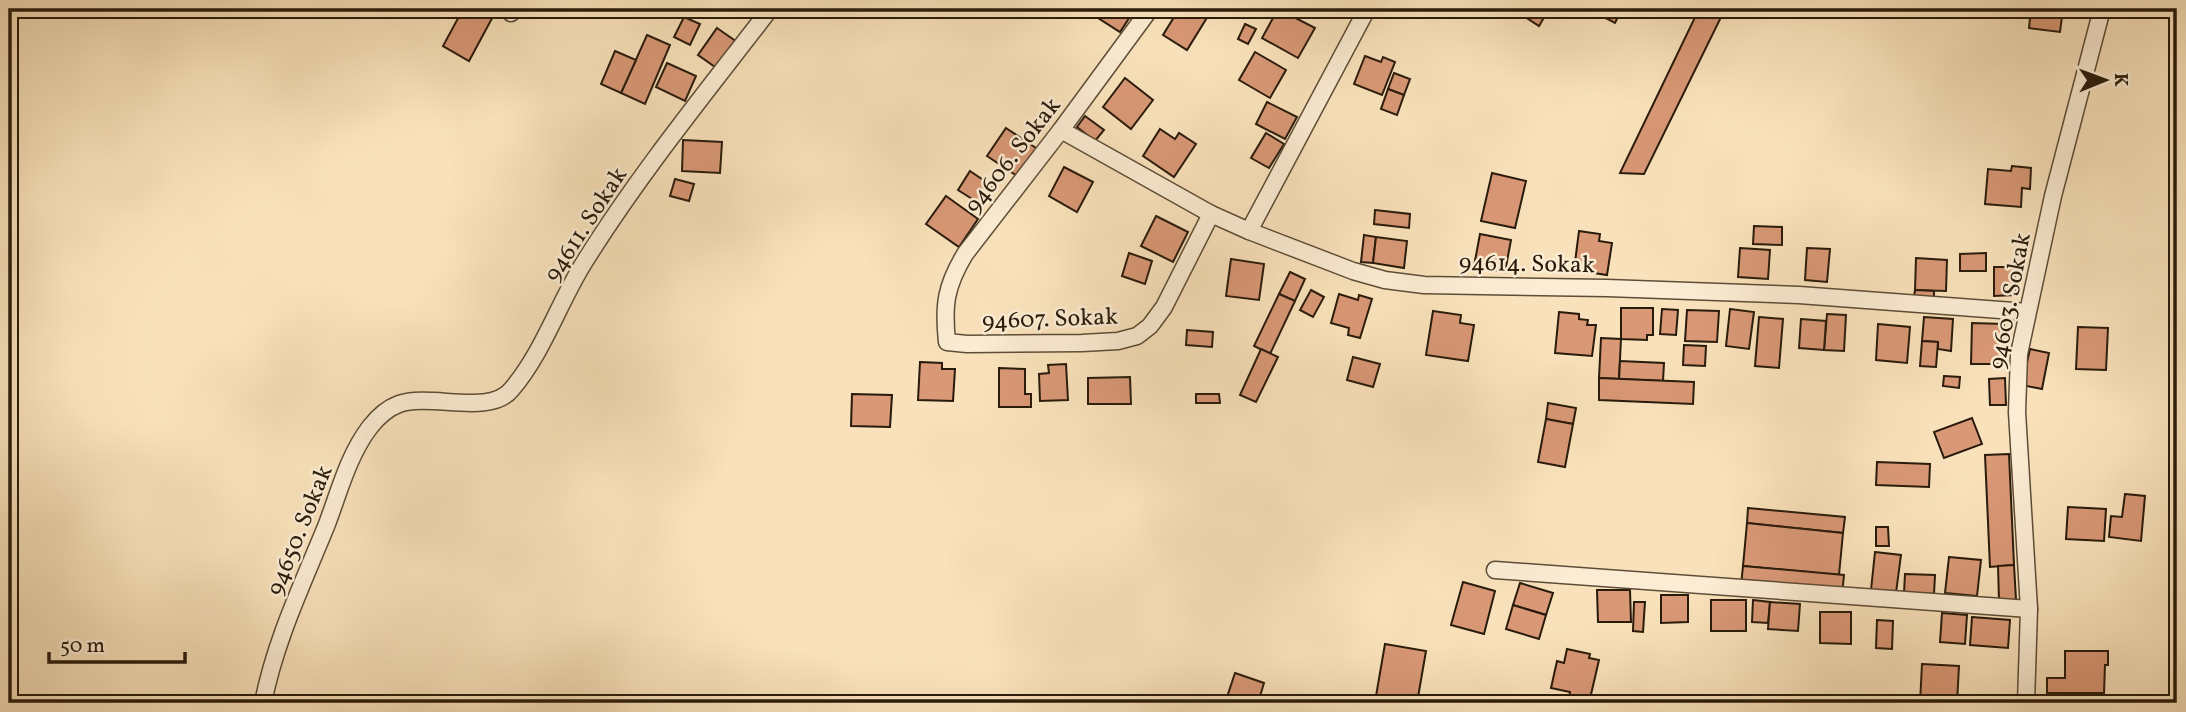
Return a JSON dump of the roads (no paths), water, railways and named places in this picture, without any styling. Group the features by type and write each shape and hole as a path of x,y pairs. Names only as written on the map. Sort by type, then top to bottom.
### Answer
{"street":[{"name":"94611. Sokak","path":"414,401 491,402 510,393 532,359 586,260 650,166 770,9"},
{"name":"94606. Sokak","path":"947,341 944,315 946,294 953,275 990,220 1061,130 1150,9"},
{"path":"1249,231 1367,9"},
{"name":"94603. Sokak","path":"2026,703 2029,609 2017,387 2019,354 2053,197 2102,9"},
{"name":"94614. Sokak","path":"1061,130 1211,214 1249,231 1353,271 1408,284 1785,295 2027,312"},
{"name":"94607. Sokak","path":"947,341 967,344 1082,343 1118,341 1137,335 1150,326 1164,307 1211,214"},
{"name":"94650. Sokak","path":"262,703 279,639 352,460 370,426 398,404 414,401"},
{"path":"1495,570 2029,609"}]}
